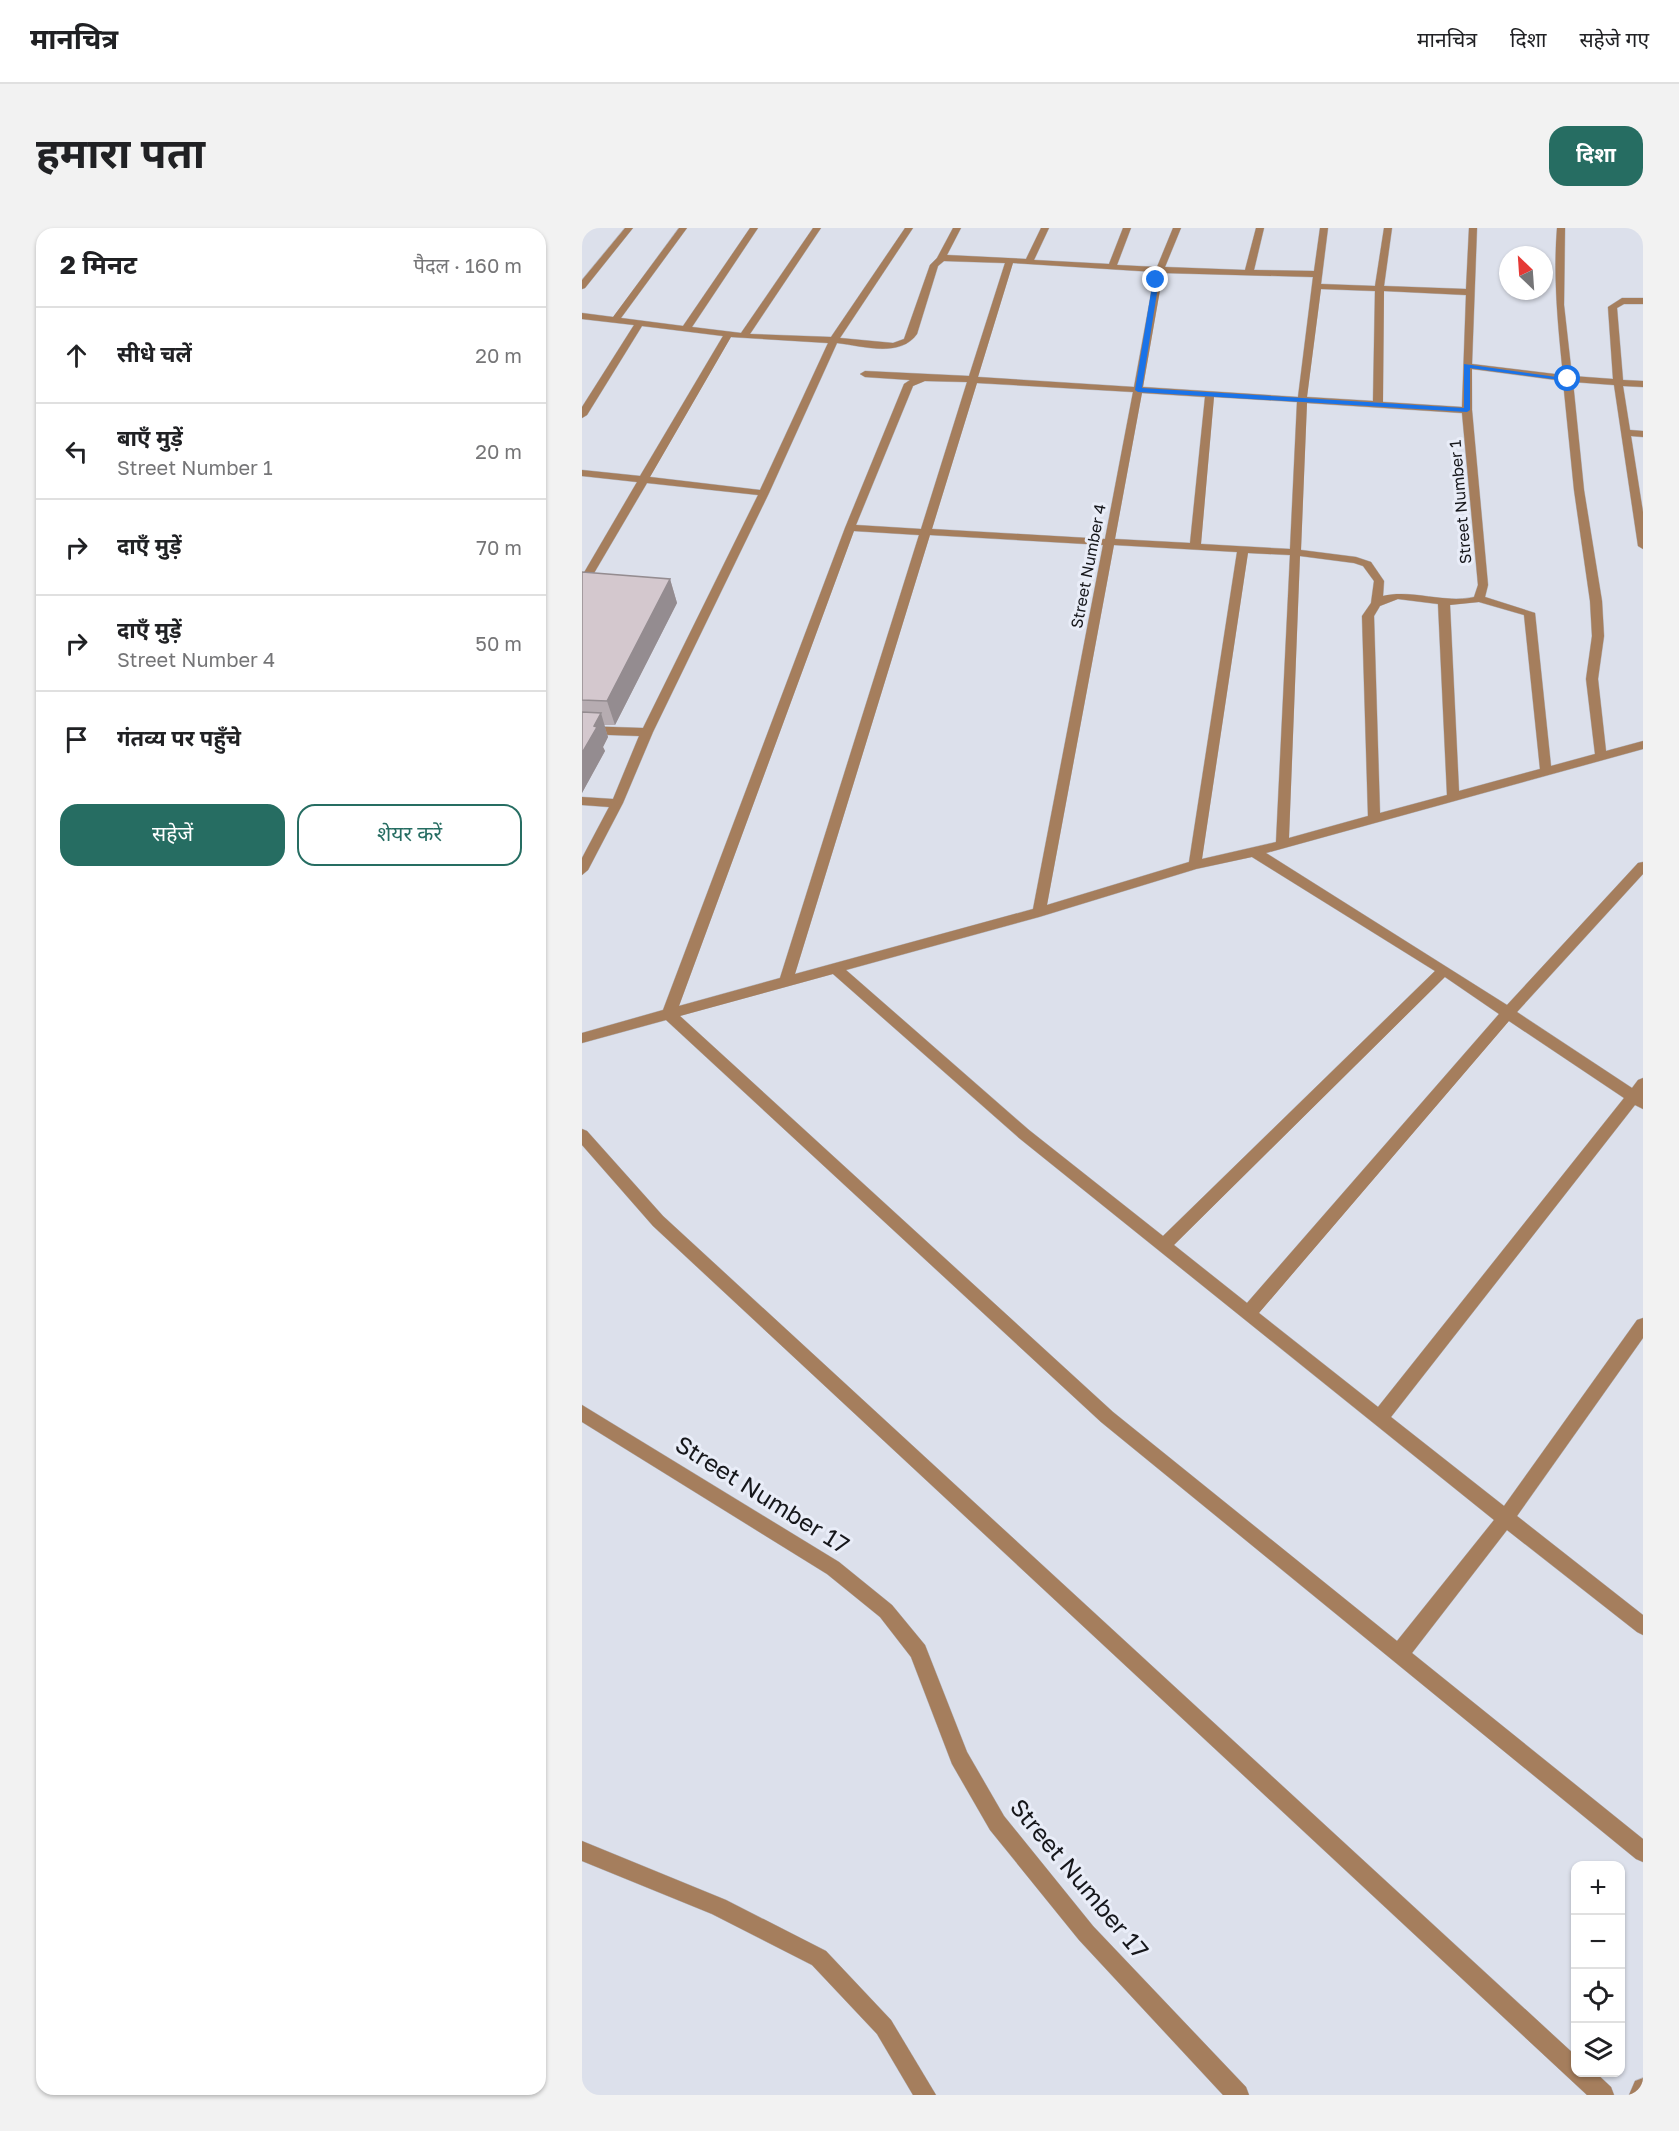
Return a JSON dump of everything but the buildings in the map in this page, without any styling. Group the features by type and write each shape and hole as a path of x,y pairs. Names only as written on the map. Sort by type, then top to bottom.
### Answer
{"street":[{"path":"582,286 629,228"},
{"path":"616,319 683,228"},
{"path":"685,330 754,228"},
{"path":"744,336 817,228"},
{"path":"582,870 617,803 647,732 764,493 834,340 909,228"},
{"path":"582,316 744,336 894,345 907,341 912,334 934,265 940,260 957,228"},
{"path":"1029,262 1045,228"},
{"path":"1112,267 1127,228"},
{"name":"Street Number 4","path":"1039,912 1138,390 1156,280 1177,228"},
{"path":"1249,272 1260,228"},
{"path":"1282,844 1302,400 1323,228"},
{"path":"1378,405 1380,288 1388,228"},
{"name":"Street Number 1","path":"1473,228 1469,292 1467,410 1483,585 1479,599"},
{"path":"1561,228 1560,305 1579,490 1596,601 1598,636 1592,679 1601,757"},
{"path":"940,260 950,257 1161,270 1318,274"},
{"path":"786,982 1010,261"},
{"path":"1316,286 1469,292"},
{"path":"1643,301 1622,300 1612,307 1618,382 1625,432 1637,480 1643,543"},
{"path":"582,415 640,322"},
{"path":"582,585 728,334"},
{"path":"1467,366 1568,379 1643,384"},
{"path":"865,374 1467,410"},
{"path":"669,1014 850,528 909,384 924,378"},
{"path":"1195,547 1210,394"},
{"path":"1625,432 1643,434"},
{"path":"582,473 764,493"},
{"path":"850,528 1295,552 1356,560 1367,564 1379,581 1376,604 1368,616 1374,819"},
{"path":"1195,865 1243,550"},
{"path":"1376,604 1395,597 1410,596 1444,603 1468,603 1479,599 1529,613 1546,772"},
{"path":"1444,603 1453,798"},
{"path":"582,729 647,732"},
{"path":"582,1038 1039,912 1195,865 1254,852 1643,745"},
{"path":"582,801 617,803"},
{"path":"1254,852 1640,1095 1380,1419"},
{"path":"1248,1314 1508,1013 1643,866"},
{"path":"835,968 1024,1134 1643,1626"},
{"path":"1163,1246 1444,970"},
{"path":"669,1014 1107,1417 1643,1852"},
{"path":"582,1135 658,1221 1571,2065"},
{"path":"1399,1654 1506,1518 1643,1325"},
{"name":"Street Number 17","path":"582,1413 833,1568 886,1611 918,1652 959,1757 997,1824 1086,1933 1238,2095"},
{"path":"582,1851 719,1906 819,1958 884,2027 925,2095"},
{"path":"1583,2077 1603,2095"},
{"path":"1640,2095 1643,2089"}],"route":[{"path":"1156,280 1138,390 1467,410 1467,366 1568,379"}]}
